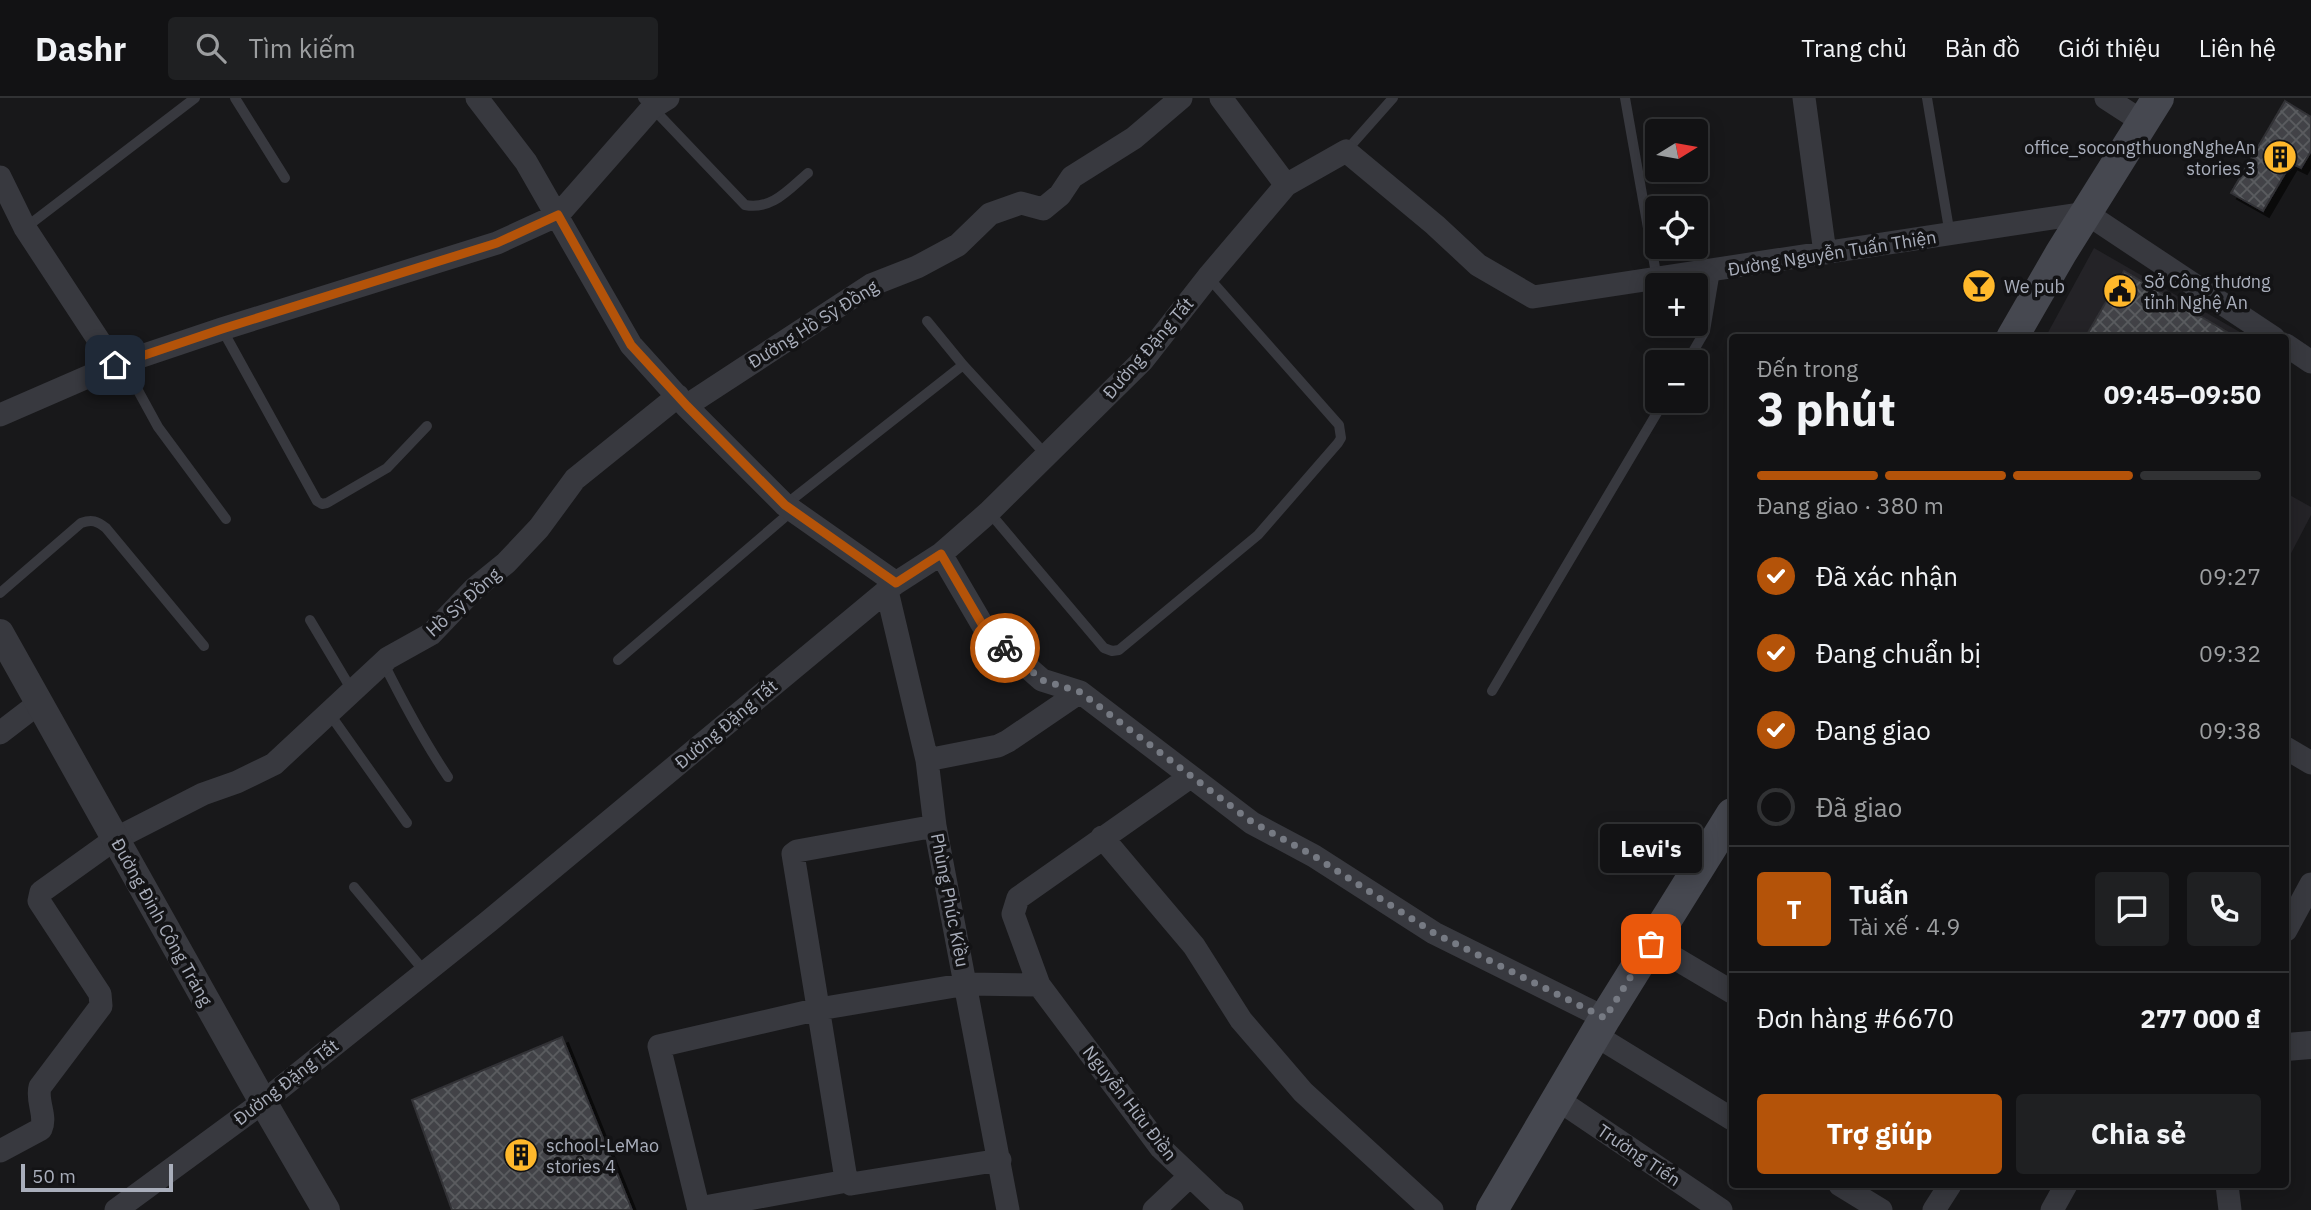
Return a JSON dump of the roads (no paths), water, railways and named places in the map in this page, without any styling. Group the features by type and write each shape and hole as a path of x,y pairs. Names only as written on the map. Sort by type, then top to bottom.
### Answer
{"main road":[{"path":"2014,334 2150,110"},
{"path":"1492,1210 1651,944 1729,827"}],"street":[{"path":"477,98 526,162 631,345 682,401 788,508 891,587"},
{"name":"Đường Hồ Sỹ Đồng","path":"682,401 871,285 917,267 958,245 990,214 1021,203 1043,209 1060,195 1072,177 1134,138 1181,98"},
{"path":"1221,98 1286,185 1346,151"},
{"path":"1804,98 1825,253"},
{"path":"2106,98 2150,110"},
{"path":"0,415 115,365 497,243 558,215 654,101"},
{"name":"Đường Nguyễn Tuấn Thiện","path":"1346,151 1435,225 1478,265 1533,297 1645,281"},
{"path":"0,177 25,228 115,365"},
{"name":"Đường Đặng Tất","path":"116,1210 263,1102 425,972 891,587 941,554 989,512 1143,360 1208,277 1286,185"},
{"path":"2086,213 2268,334"},
{"name":"Đường Nguyễn Tuấn Thiện","path":"1700,273 2086,213"},
{"path":"2289,347 2311,362"},
{"name":"Hồ Sỹ Đồng","path":"0,1151 41,1129 43,1122 38,1096 40,1087 101,1006 100,994 39,901 39,894 115,839 203,794 237,782 274,764 383,662 430,634 474,589 506,563 539,528 575,479 682,401"},
{"path":"941,554 986,631 1042,680 1080,692 1252,822 1314,856 1434,933 1600,1027 1729,1117"},
{"name":"Phùng Phúc Kiều","path":"891,587 927,760 935,826 1008,1210"},
{"name":"Đường Đinh Công Tráng","path":"0,633 326,1210"},
{"path":"927,760 998,746 1080,692"},
{"path":"0,733 39,703"},
{"path":"2289,750 2310,760"},
{"name":"Nguyễn Hữu Điền","path":"1190,776 1018,898 1013,915 1039,985 1161,1147 1219,1203 1232,1210"},
{"path":"847,1181 793,854 797,850 935,826"},
{"path":"1102,837 1194,946 1241,1020 1303,1092 1432,1210"},
{"path":"2289,924 2302,897"},
{"path":"1651,944 1729,990"},
{"path":"1000,1160 851,1184 847,1181 699,1209 659,1046 819,1009 967,984 1039,985"},
{"path":"2289,1047 2311,1045"},
{"name":"Trường Tiến","path":"1557,1100 1721,1210"},
{"path":"1154,1210 1190,1176"},
{"path":"1845,1188 1881,1210"},
{"path":"1934,1210 1948,1188"},
{"path":"2052,1210 2064,1188"},
{"path":"2227,1188 2230,1210"}],"lane":[{"path":"25,228 195,98"},
{"path":"235,98 285,178"},
{"path":"1346,151 1394,98"},
{"path":"1625,98 1656,273"},
{"path":"1927,98 1950,235"},
{"path":"654,101 745,205 756,207 771,204 808,173"},
{"path":"1694,350 1705,331 1715,271"},
{"path":"989,512 1104,648 1112,651 1119,650 1258,535 1338,443 1341,431 1339,425 1208,277"},
{"path":"927,321 963,365 1047,456"},
{"path":"222,329 317,500 322,504 387,468 427,426"},
{"path":"115,365 135,386 158,428 226,519"},
{"path":"618,660 788,508 963,365"},
{"path":"1492,691 1657,413"},
{"path":"0,593 81,523 98,521 204,646"},
{"path":"310,620 353,692"},
{"path":"383,662 417,728 448,776"},
{"path":"329,713 407,823"},
{"path":"354,887 425,972"}],"place":[{"name":"office_socongthuongNgheAn stories 3","path":"2280,157"},
{"name":"We pub","path":"1979,286"},
{"name":"Sở Công thương tỉnh Nghệ An","path":"2120,291"},
{"name":"Levi's","path":"1651,944"},
{"name":"school-LeMao stories 4","path":"521,1155"}]}
